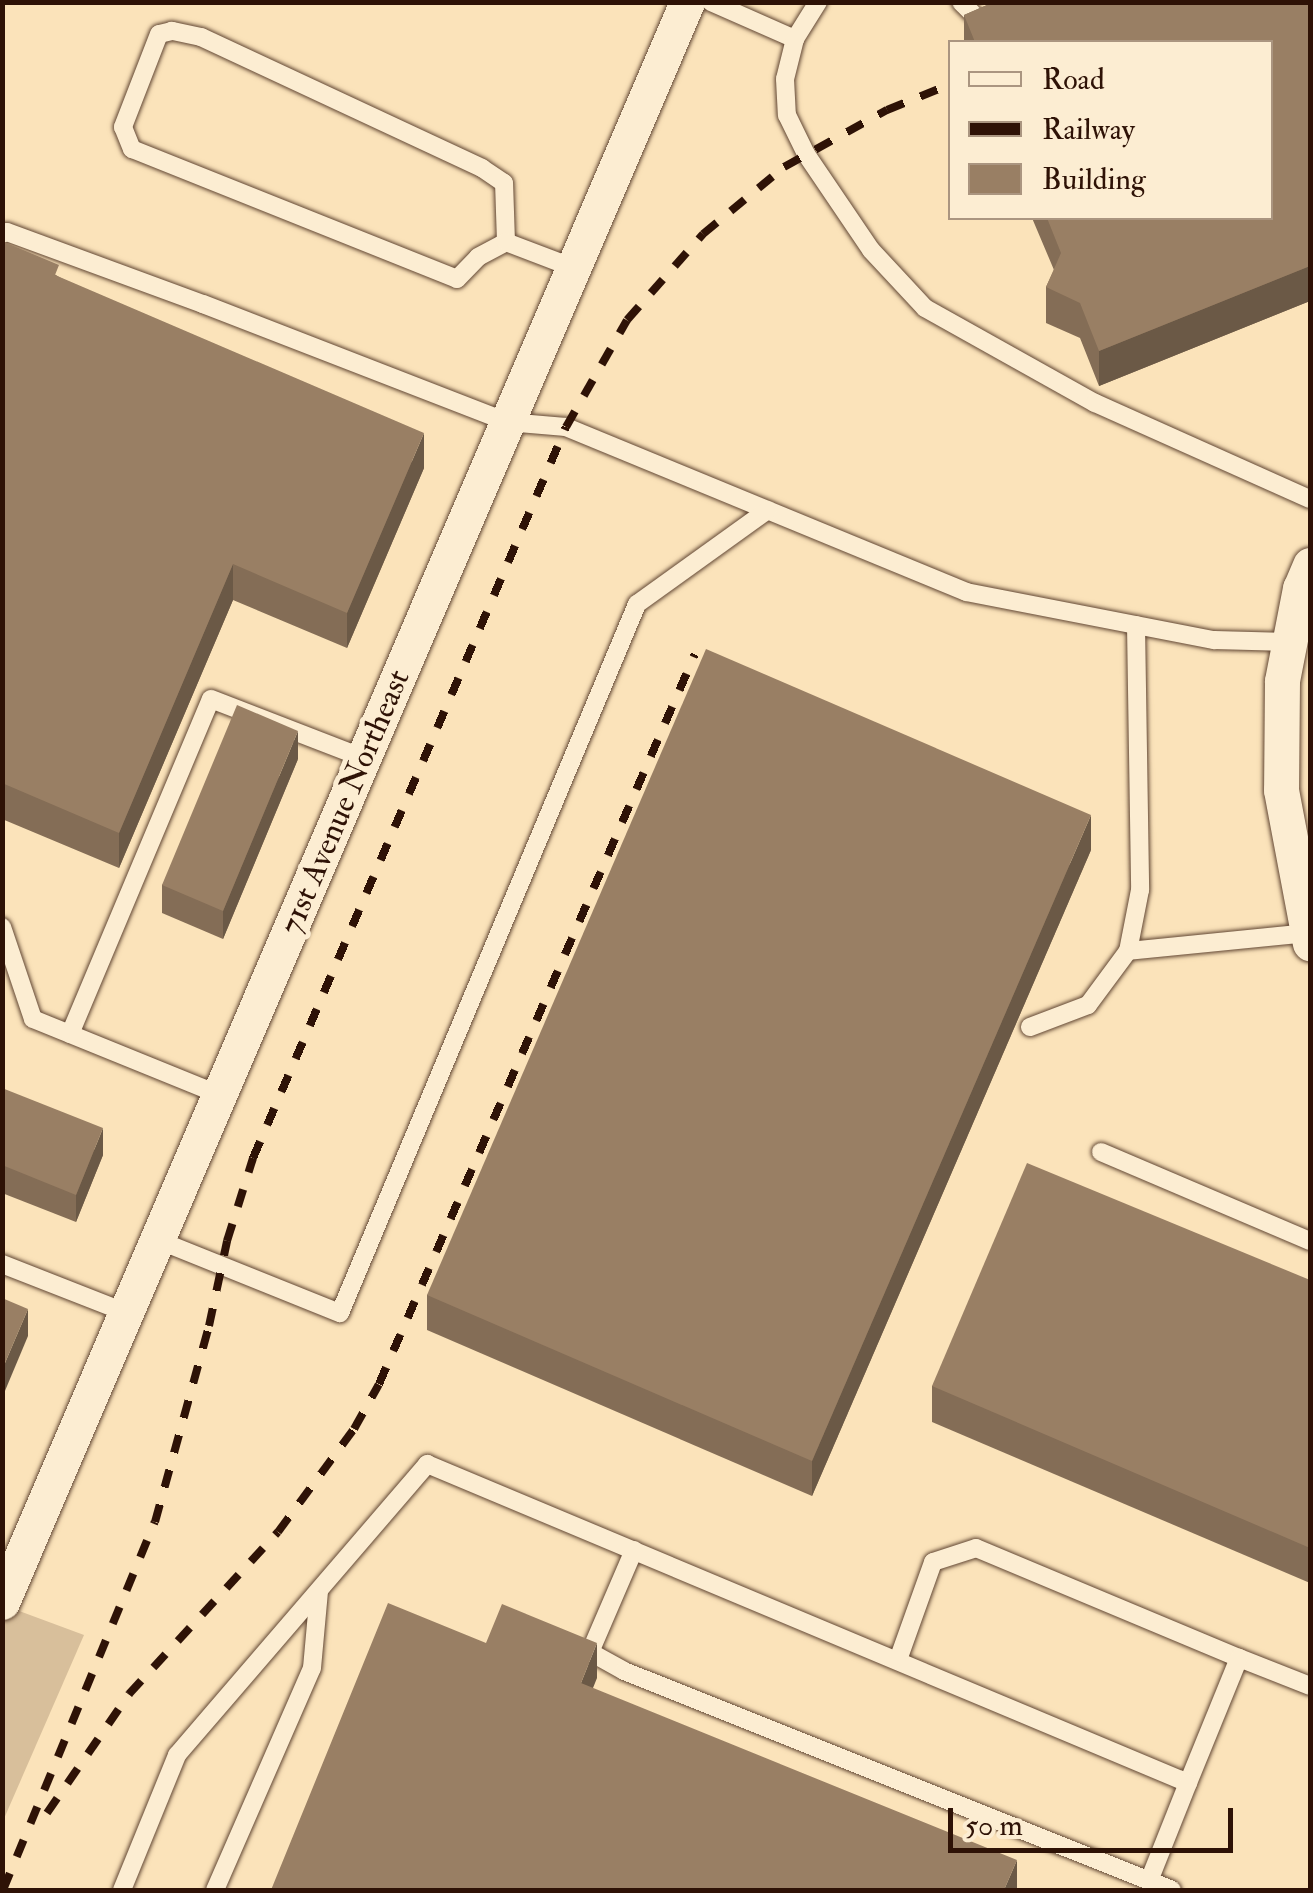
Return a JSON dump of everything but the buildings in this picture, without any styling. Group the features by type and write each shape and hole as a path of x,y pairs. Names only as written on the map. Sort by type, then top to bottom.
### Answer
{"street":[{"name":"71st Avenue Northeast","path":"2,1602 14,1543 127,1312 687,2"},
{"path":"1310,565 1300,588 1300,635 1282,680 1281,790 1310,938"}],"lane":[{"path":"711,2 795,39"},
{"path":"818,2 795,39 785,79 787,115 806,154 871,250 925,308 1095,403 1310,499"},
{"path":"506,242 504,183 482,168 201,37 172,31 159,34 122,127 132,150 457,279 478,257 506,242 574,268"},
{"path":"2,234 8,232 203,304 507,422 566,427 966,592 1214,640 1300,635"},
{"path":"158,1240 340,1313 637,604 768,510"},
{"path":"1030,1027 1088,1005 1128,951 1140,890 1136,625"},
{"path":"70,1034 211,698 364,758"},
{"path":"2,927 34,1019 220,1094"},
{"path":"1128,951 1310,938"},
{"path":"1101,1152 1310,1241"},
{"path":"2,1264 127,1312"},
{"path":"122,1890 177,1755 427,1464 1188,1783"},
{"path":"898,1660 933,1562 976,1548 1310,1686"},
{"path":"634,1550 590,1652 624,1670 1172,1890"},
{"path":"215,1890 312,1668 319,1590"},
{"path":"1149,1882 1239,1658"}],"shaded area":[{"path":"3,1605 84,1635 3,1821"}],"railway":[{"path":"3,1890 155,1522 209,1326 227,1241 253,1158 566,427 627,320 703,234 784,167 887,110 948,85"},
{"path":"47,1813 129,1694 278,1532 354,1429 379,1384 695,654"}]}
